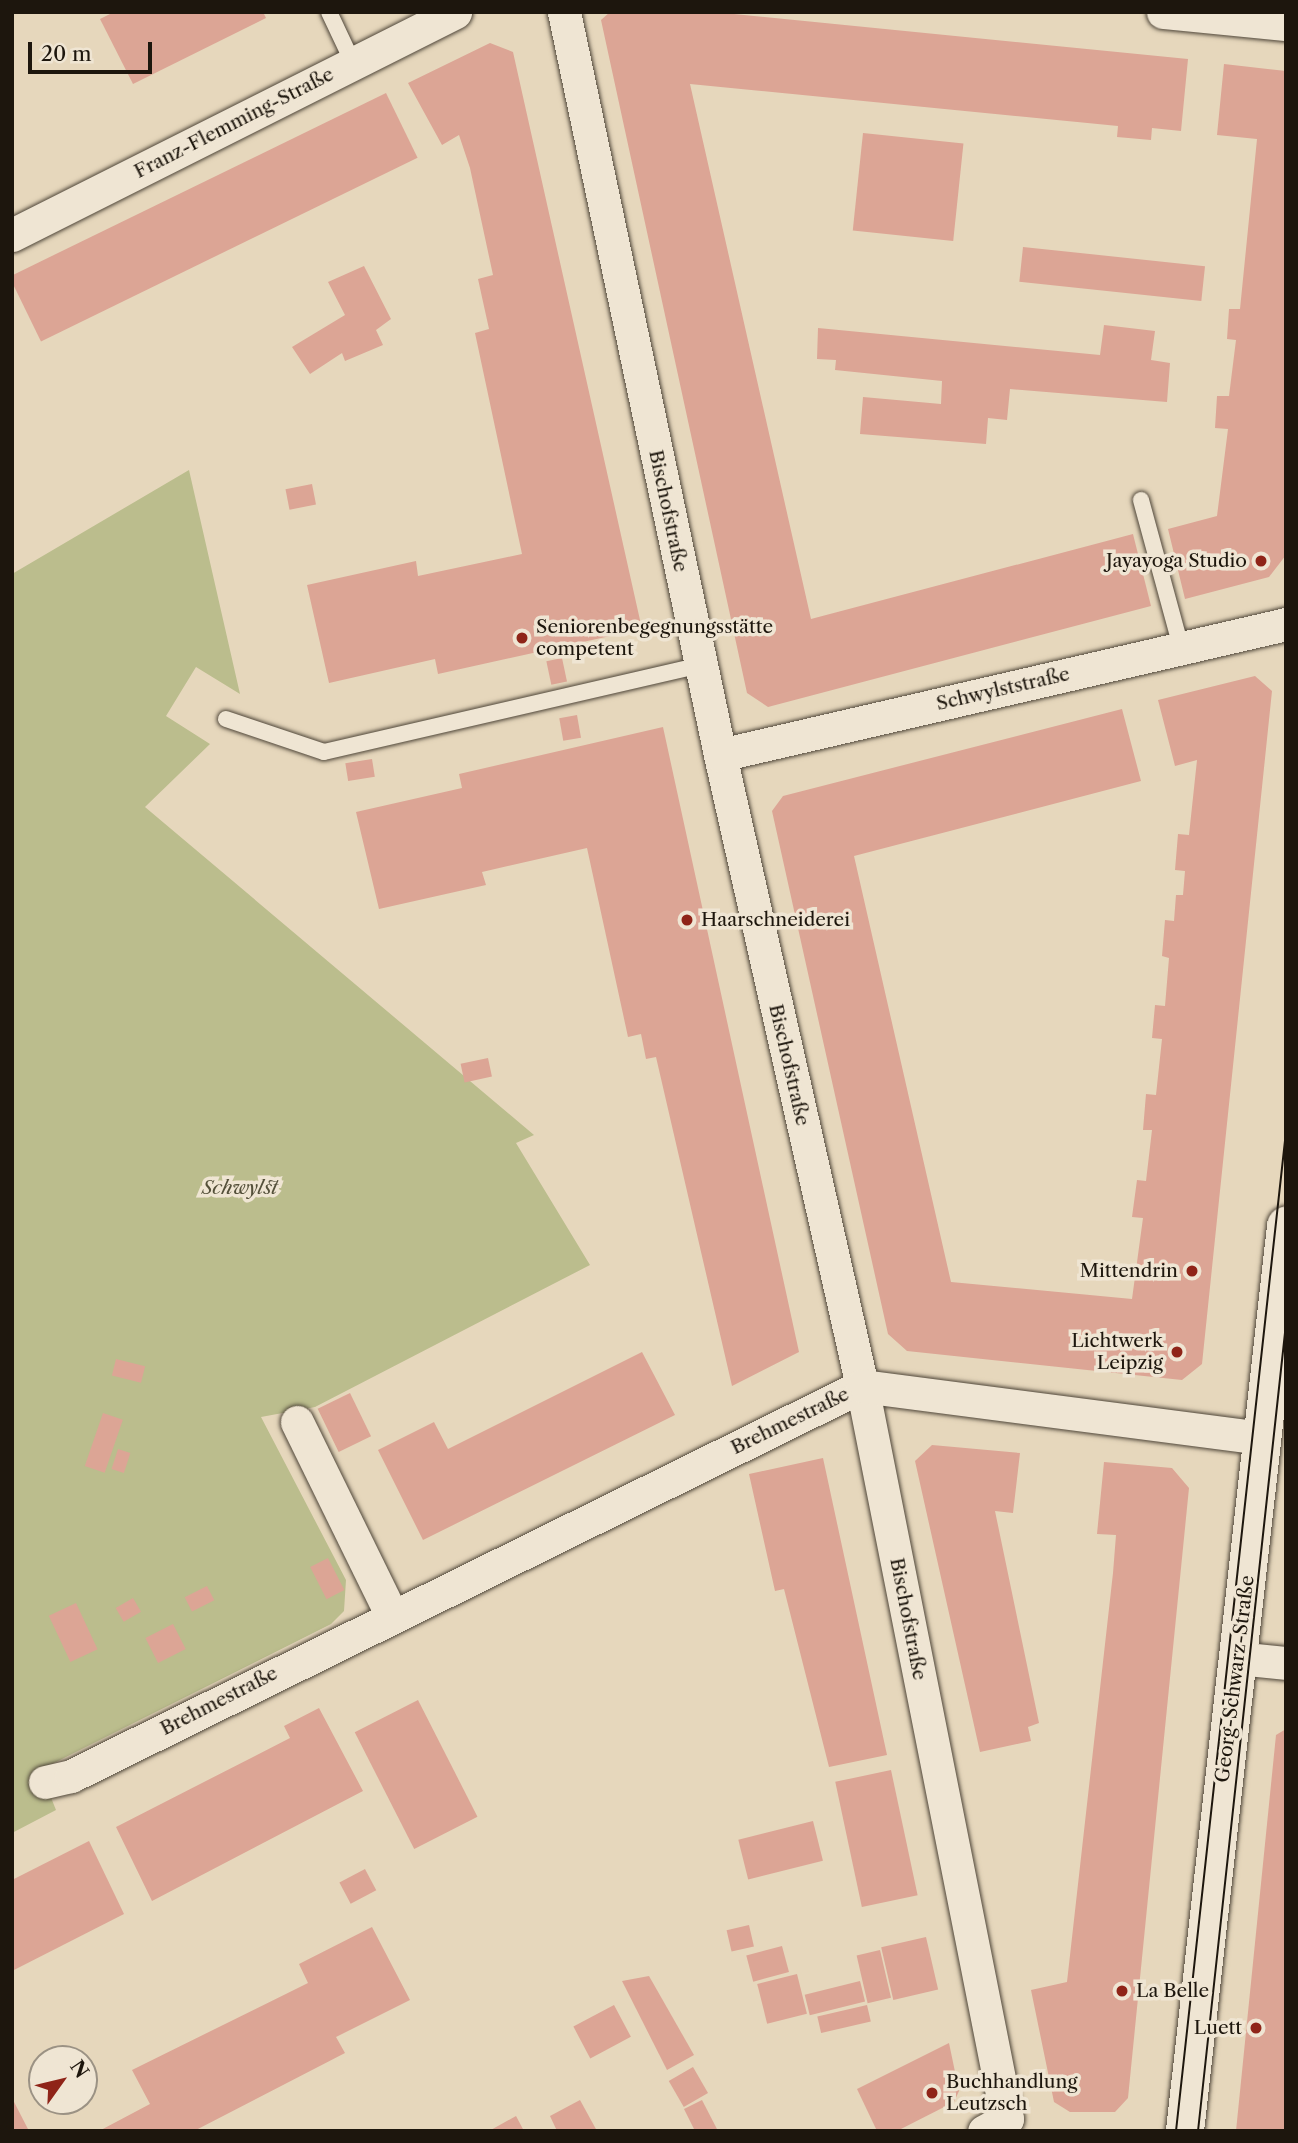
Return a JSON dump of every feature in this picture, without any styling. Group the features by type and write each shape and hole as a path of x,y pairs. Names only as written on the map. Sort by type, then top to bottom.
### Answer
{"street":[{"name":"Franz-Flemming-Straße","path":"12,234 455,12"},
{"name":"Bischofstraße","path":"564,12 720,755 862,1385 996,2125"},
{"path":"1173,13 1286,24"},
{"name":"Schwylststraße","path":"720,755 1286,624"},
{"name":"Georg-Schwarz-Straße","path":"1185,2131 1286,1226"},
{"name":"Brehmestraße","path":"45,1782 71,1776 862,1385 1264,1438"},
{"path":"297,1422 392,1616"},
{"path":"1237,1658 1286,1663"}],"lane":[{"path":"329,12 354,63"},
{"path":"1141,500 1181,647"},
{"path":"226,719 324,752 701,665"}],"green space":[{"name":"Schwylst","path":"189,470 240,694 196,667 166,716 210,744 145,807 534,1135 516,1143 590,1265 315,1407 261,1417 346,1580 344,1611 331,1624 40,1770 56,1810 12,1833 12,574"}],"building":[{"path":"114,12 263,12 266,18 133,84 100,19"},
{"path":"610,12 714,12 1188,59 1181,131 1152,128 1151,140 1117,137 1118,126 690,84 811,619 1133,534 1151,606 768,707 747,693 601,20"},
{"path":"490,43 513,52 642,629 438,674 435,659 329,683 307,585 416,561 418,576 522,554 475,333 489,329 478,279 493,275 470,168 459,135 442,145 408,83"},
{"path":"1224,64 1286,71 1286,555 1269,577 1185,599 1168,529 1217,516 1228,429 1215,428 1217,396 1229,396 1236,340 1227,339 1229,309 1240,309 1257,139 1217,135"},
{"path":"386,93 418,158 41,341 12,282 12,275"},
{"path":"863,133 963,144 953,241 853,230"},
{"path":"1023,247 1205,266 1201,301 1019,282"},
{"path":"364,266 391,319 376,330 383,345 345,361 342,353 310,374 292,347 345,315 328,282"},
{"path":"1104,325 1155,331 1151,360 1170,363 1167,402 1010,389 1007,420 988,418 986,444 860,434 863,397 941,404 942,381 835,370 836,360 817,359 818,328 1100,355"},
{"path":"312,484 316,505 290,510 285,489"},
{"path":"562,658 567,681 551,685 546,661"},
{"path":"1255,676 1272,691 1202,1364 1182,1380 907,1351 888,1334 772,811 783,796 1122,709 1141,781 854,856 951,1282 1132,1299 1143,1218 1132,1217 1137,1180 1146,1181 1152,1130 1143,1130 1146,1094 1156,1095 1162,1039 1152,1038 1155,1005 1165,1006 1169,958 1162,956 1165,920 1174,921 1176,895 1183,895 1185,871 1175,870 1178,834 1189,835 1197,760 1175,766 1158,700"},
{"path":"577,715 581,738 563,741 559,718"},
{"path":"663,727 799,1352 732,1386 656,1057 646,1059 641,1034 628,1037 587,848 482,872 486,885 379,909 356,812 462,788 459,774"},
{"path":"372,759 375,777 348,781 345,763"},
{"path":"488,1058 492,1077 465,1082 461,1064"},
{"path":"642,1352 675,1415 423,1540 378,1450 434,1422 448,1449"},
{"path":"116,1359 145,1366 141,1383 112,1375"},
{"path":"350,1393 371,1436 339,1452 318,1409"},
{"path":"103,1413 123,1420 105,1473 85,1466"},
{"path":"932,1445 1020,1453 1013,1513 995,1511 1039,1723 1028,1727 1031,1741 980,1752 915,1461"},
{"path":"118,1449 130,1453 124,1473 112,1469"},
{"path":"823,1458 887,1755 829,1767 784,1589 775,1591 749,1474"},
{"path":"1104,1462 1172,1468 1189,1488 1128,2098 1115,2112 1070,2112 1054,2102 1031,1990 1067,1982 1116,1535 1097,1534"},
{"path":"328,1558 344,1590 327,1599 310,1567"},
{"path":"207,1586 214,1600 192,1612 185,1597"},
{"path":"133,1598 141,1612 124,1622 116,1608"},
{"path":"76,1603 98,1649 70,1662 49,1616"},
{"path":"173,1624 186,1649 158,1663 145,1638"},
{"path":"418,1700 477,1817 414,1849 355,1732"},
{"path":"319,1708 363,1791 152,1901 116,1827 290,1738 284,1726"},
{"path":"1286,1729 1286,2131 1236,2131 1276,1735"},
{"path":"891,1770 918,1895 862,1907 835,1782"},
{"path":"813,1821 823,1861 748,1879 738,1840"},
{"path":"89,1841 124,1914 12,1971 12,1880"},
{"path":"365,1869 376,1890 351,1904 339,1883"},
{"path":"749,1925 754,1946 732,1952 727,1930"},
{"path":"372,1927 410,2000 336,2037 345,2053 194,2131 99,2131 150,2104 132,2070 308,1983 299,1964"},
{"path":"926,1937 938,1990 893,2000 881,1947"},
{"path":"782,1946 789,1972 753,1982 746,1956"},
{"path":"880,1950 891,1998 868,2003 857,1955"},
{"path":"797,1974 807,2014 767,2024 757,1984"},
{"path":"649,1976 694,2055 667,2070 622,1981"},
{"path":"860,1981 865,2001 810,2015 805,1995"},
{"path":"614,2005 631,2037 590,2058 573,2027"},
{"path":"867,2005 871,2022 821,2033 817,2016"},
{"path":"949,2043 959,2091 954,2102 897,2131 877,2131 857,2089"},
{"path":"693,2067 708,2093 684,2107 669,2081"},
{"path":"12,2098 29,2131 12,2131"},
{"path":"580,2100 597,2131 557,2131 550,2116"},
{"path":"702,2100 718,2131 695,2131 684,2109"},
{"path":"516,2116 524,2131 489,2131"}],"tram line":[{"path":"1176,2131 1286,1132"},
{"path":"1198,2131 1286,1324"}],"place":[{"name":"Jayayoga Studio","path":"1261,561"},
{"name":"Seniorenbegegnungsstätte competent","path":"522,638"},
{"name":"Haarschneiderei","path":"687,920"},
{"name":"Mittendrin","path":"1192,1271"},
{"name":"Lichtwerk Leipzig","path":"1177,1352"},
{"name":"La Belle","path":"1122,1991"},
{"name":"Luett","path":"1256,2028"},
{"name":"Buchhandlung Leutzsch","path":"932,2093"}]}
